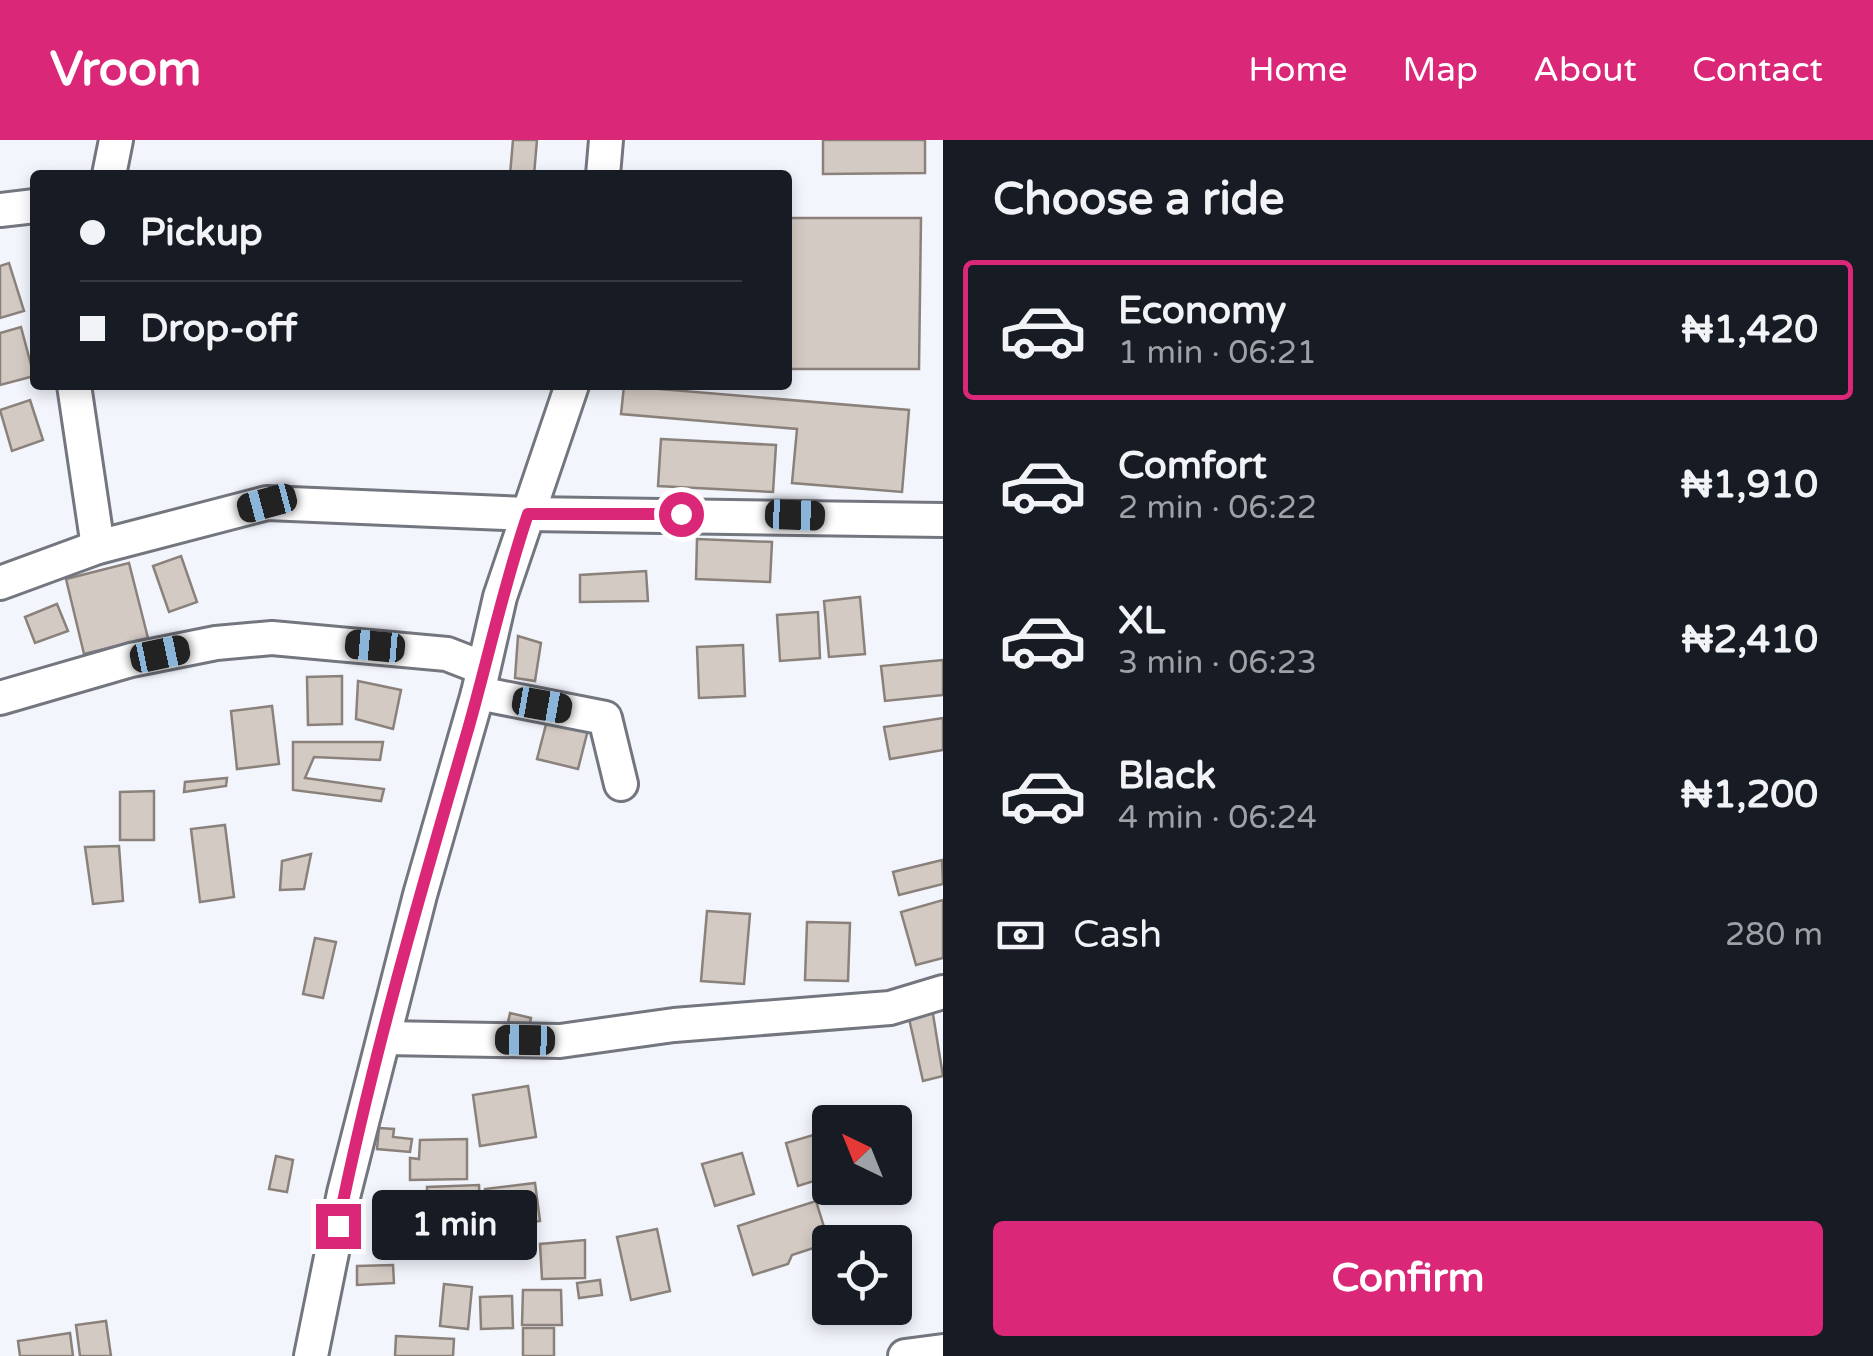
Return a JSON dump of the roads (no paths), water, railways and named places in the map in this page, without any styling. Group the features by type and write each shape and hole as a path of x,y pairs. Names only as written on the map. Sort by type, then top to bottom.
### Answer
{"street":[{"path":"110,170 116,140"},
{"path":"603,170 606,140"},
{"path":"0,210 30,207"},
{"path":"75,390 98,547"},
{"path":"312,1356 344,1193 500,597 570,390"},
{"path":"0,583 98,547 267,503 528,514 758,514 943,520"},
{"path":"0,698 132,660 216,643 272,638 447,654 481,680 606,718 621,784"},
{"path":"384,1038 560,1041 674,1025 890,1008 943,992"},
{"path":"905,1356 943,1351"}]}
